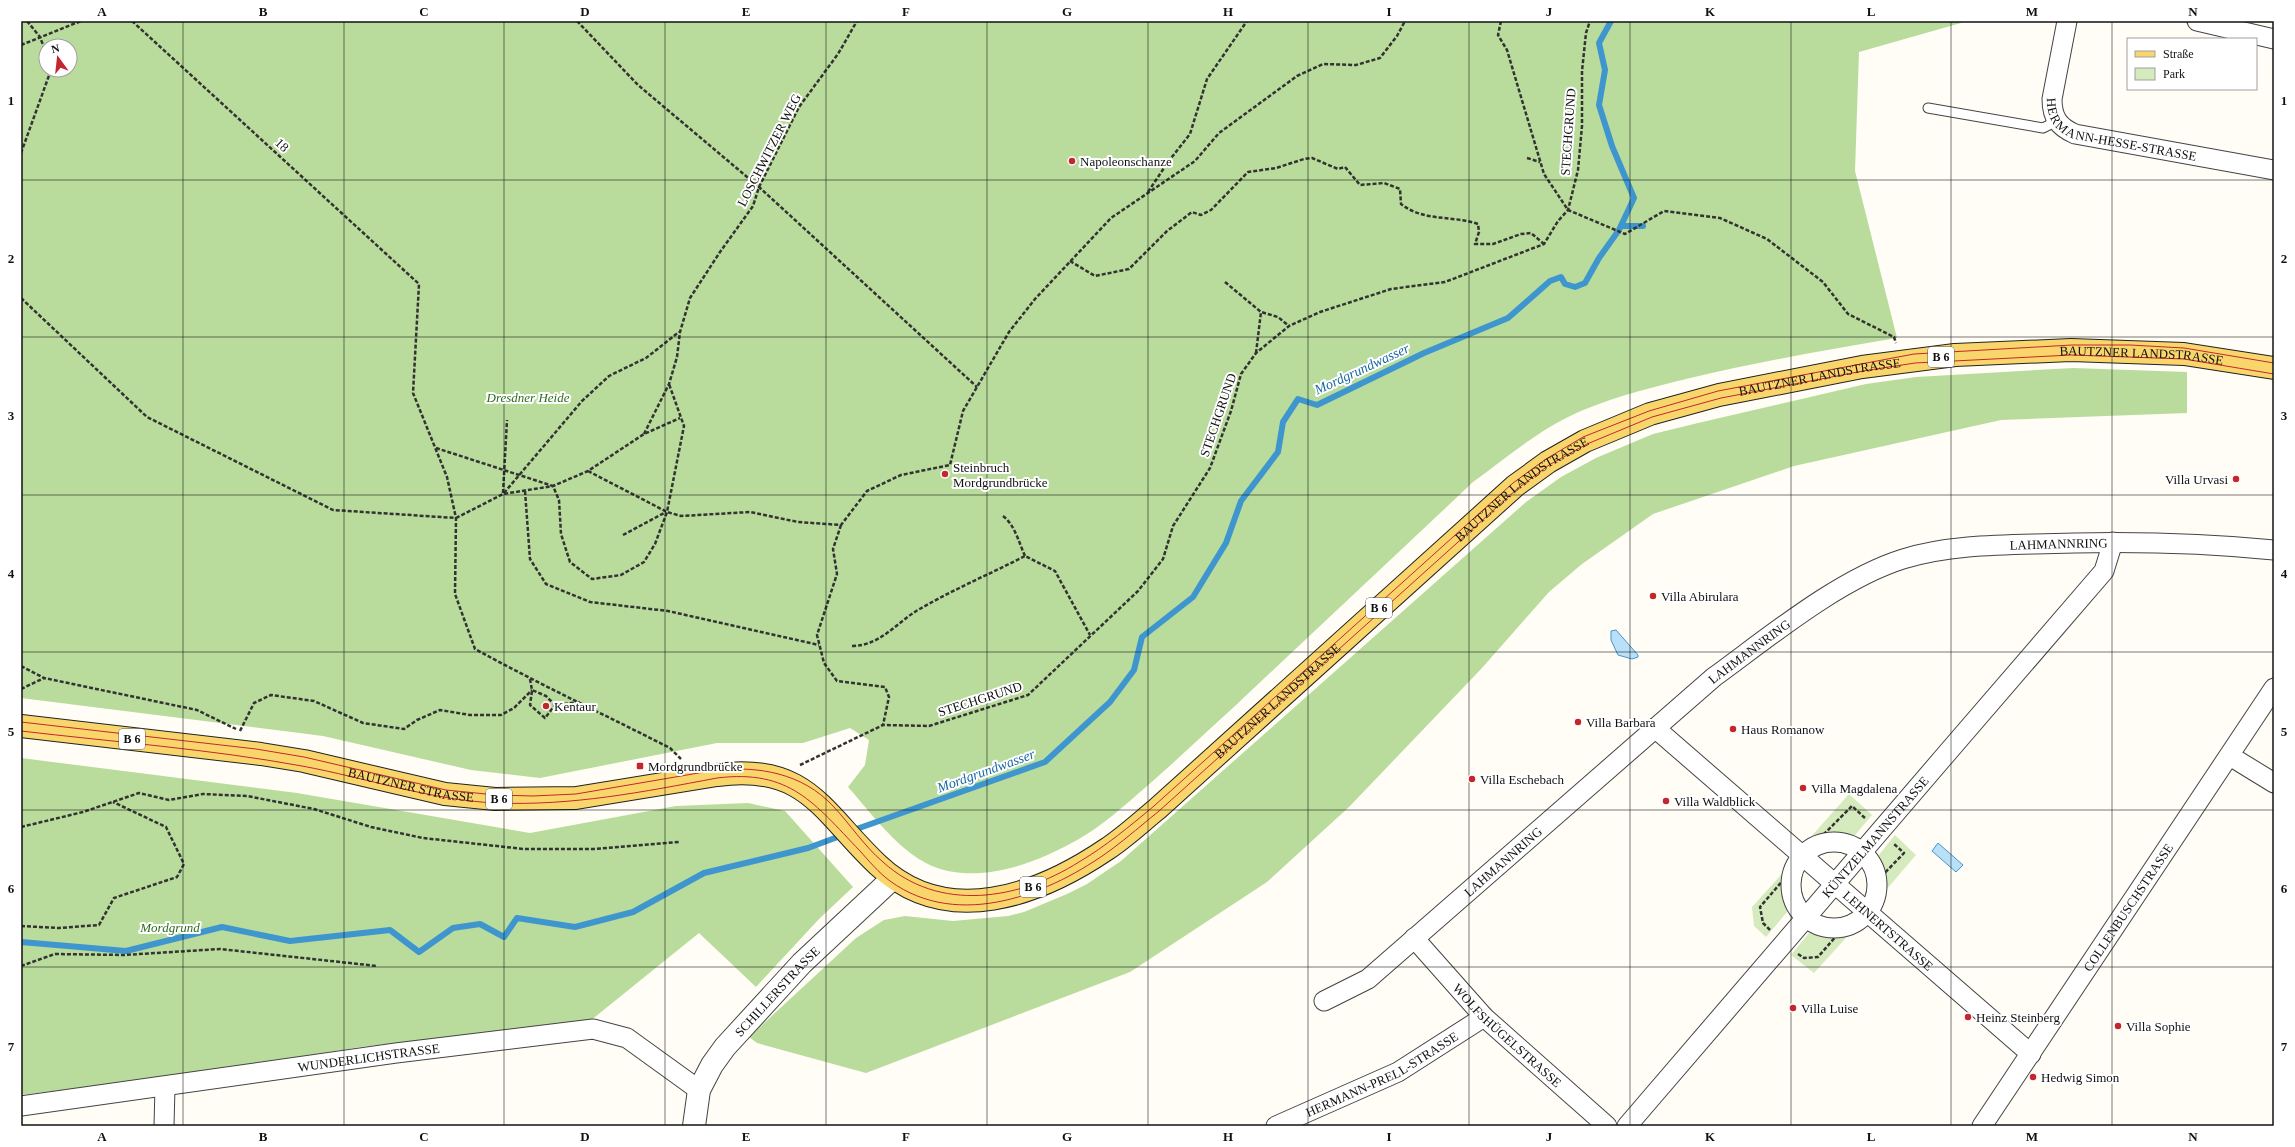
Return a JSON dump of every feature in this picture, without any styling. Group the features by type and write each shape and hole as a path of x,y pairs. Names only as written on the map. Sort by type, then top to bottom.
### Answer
{"main road":[{"name":"BAUTZNER LANDSTRASSE","path":"886,871 931,896 958,902 983,900 1042,884 1079,867 1109,848 1157,809 1485,512 1516,486 1548,462 1585,441 1650,414 1719,395 1902,361 2005,353 2128,350 2184,354 2274,368"},
{"name":"BAUTZNER STRASSE","path":"21,726 261,754 304,761 438,792 495,799 576,798 738,772 777,777 796,785 819,801 886,871"}],"street":[{"name":"HERMANN-HESSE-STRASSE","path":"2067,21 2052,99 2052,111 2057,121 2064,129 2075,134 2274,170"},
{"path":"2197,21 2274,39"},
{"name":"LAHMANNRING","path":"1324,1001 1368,979 1714,677 1774,633 1840,589 1867,574 1904,559 1947,550 1996,545 2113,542 2235,546 2274,550"},
{"name":"KÜNTZELMANNSTRASSE","path":"1627,1126 1804,917 1881,832 2104,571 2113,542"},
{"name":"COLLENBUSCHSTRASSE","path":"1982,1126 2032,1054 2274,688"},
{"name":"LEHNERTSTRASSE","path":"1655,728 1801,858 1834,883 2032,1054"},
{"path":"2230,756 2274,784"},
{"path":"1831,842 1842,842 1863,852 1873,865 1877,881 1876,898 1868,912 1857,922 1844,928 1830,929 1816,925 1804,917 1796,907 1791,894 1790,881 1801,858 1831,842"},
{"name":"SCHILLERSTRASSE","path":"694,1126 699,1090 712,1065 730,1041 886,871"},
{"name":"WOLFSHÜGELSTRASSE","path":"1414,938 1484,1017 1607,1126"},
{"name":"HERMANN-PRELL-STRASSE","path":"1276,1126 1398,1072 1484,1017"},
{"name":"WUNDERLICHSTRASSE","path":"21,1106 165,1087 396,1053 593,1029 627,1038 699,1090"},
{"path":"164,1126 165,1087"}],"lane":[{"path":"1928,108 2043,128 2057,121"}],"path":[{"path":"27,21 40,37"},
{"path":"21,44 81,21"},
{"name":"18","path":"132,21 419,284 413,393 436,448"},
{"path":"576,21 638,85 759,187 977,387"},
{"name":"LOSCHWITZER WEG","path":"644,434 669,384 677,357 680,332 690,298 720,252 753,206 759,187 799,107 838,54 857,21"},
{"path":"1148,193 1168,162 1190,134 1207,79 1247,21"},
{"path":"883,725 889,697 885,687 837,681 824,663 817,635 836,574 834,549 841,525 867,491 901,474 950,465 963,410 1009,332 1035,300 1111,218 1195,161 1219,133 1297,76 1323,64 1356,65 1380,58 1397,36 1405,21"},
{"path":"1501,21 1498,35 1507,50 1544,174 1568,210 1625,234 1664,211 1720,218 1767,239 1823,282 1848,314 1894,337 1902,361"},
{"name":"STECHGRUND","path":"777,777 883,725 929,726 1028,695 1138,591 1162,559 1173,526 1210,468 1231,411 1241,374 1256,353 1289,326 1320,312 1391,289 1445,282 1544,244 1558,221 1568,210 1578,170 1582,126 1582,71 1586,33 1590,21"},
{"path":"21,153 48,78"},
{"path":"1070,261 1095,276 1129,269 1140,256 1192,212 1201,215 1211,210 1248,172 1276,168 1312,158 1338,169 1345,167 1360,185 1384,183 1400,189 1401,204 1411,212 1434,218 1466,220 1478,224 1479,232 1474,244 1493,244 1521,234 1531,233 1544,244"},
{"path":"1527,158 1540,162"},
{"path":"1225,282 1261,312 1278,317 1289,326"},
{"path":"21,298 147,417 333,510 456,518 504,494 553,486 588,470 644,434 680,418"},
{"path":"1256,353 1261,312"},
{"path":"504,494 582,401 609,376 646,358 680,332"},
{"path":"436,448 505,472 553,486 559,500 561,534 570,562 592,579 621,575 644,562 655,544 667,512 684,426 669,384"},
{"path":"504,494 507,420"},
{"path":"436,448 447,477 456,518 455,594 475,649 530,679 582,702 670,748 696,778"},
{"path":"588,470 667,512 681,516 750,512 798,522 841,525"},
{"path":"526,491 530,559 546,584 590,602 668,611 820,645"},
{"path":"623,535 667,512"},
{"path":"1003,516 1008,519 1017,535 1025,556 1055,571 1090,635"},
{"path":"852,646 862,646 886,635 918,611 1025,556"},
{"path":"21,666 44,678 197,710 240,731 261,754"},
{"path":"21,689 44,678"},
{"path":"530,679 532,690 530,705 545,718 555,704"},
{"path":"240,731 254,703 271,694 314,701 363,723 404,729 440,710 470,715 501,715 514,708 532,690"},
{"path":"532,690 546,696 555,704 582,702"},
{"path":"21,827 83,812 139,793 169,800 203,794 247,796 314,809 371,827 423,838 524,849 595,849 679,842"},
{"path":"21,926 59,928 99,925 114,898 177,877 184,864 166,827 112,802"},
{"path":"1766,926 1763,923 1760,908 1801,858 1852,806 1904,853 1877,881"},
{"path":"1784,941 1804,958 1818,957 1844,928"},
{"path":"21,966 55,954 124,955 220,949 377,966"}],"green space":[{"name":"Dresdner Heide","path":"21,21 1968,21 1859,52 1855,171 1897,338 1765,362 1655,387 1596,405 1568,417 1543,431 1473,482 1235,706 1121,808 1096,828 1079,839 1048,855 1016,867 982,873 948,871 918,859 905,849 880,825 848,787 865,765 869,740 850,728 803,743 717,743 540,778 471,770 323,736 21,698"},
{"path":"2073,368 2187,372 2187,413 2001,420 1794,466 1653,514 1582,564 1549,592 1482,668 1349,807 1267,882 1130,972 866,1073 757,1043 749,1037 856,938 884,920 905,916 953,921 1008,916 1024,912 1067,894 1087,884 1121,861 1526,502 1561,477 1596,458 1653,434 1866,384 1916,377"},
{"name":"Mordgrund","path":"21,758 297,793 530,833 676,806 748,803 785,811 853,887 819,919 756,987 699,933 590,1021 361,1047 169,1077 21,1095"},
{"path":"1849,794 1872,815 1850,841 1829,838 1814,842 1809,839"},
{"path":"1895,835 1916,855 1880,897 1880,885 1874,861"},
{"path":"1788,867 1788,894 1793,905 1766,937 1754,926 1752,907"},
{"path":"1813,928 1824,932 1854,929 1814,973 1791,955"}],"water":[{"path":"1616,630 1638,655 1638,657 1632,659 1618,655 1611,640 1611,631"},
{"path":"1938,843 1963,865 1956,872 1932,851"}],"waterway":[{"name":"Mordgrundwasser","path":"851,831 1045,762 1110,702 1134,670 1142,637 1193,597 1226,543 1241,501 1278,452 1283,422 1298,399 1317,405 1424,353 1508,318 1550,281 1561,277 1565,284 1575,287 1585,283 1599,258 1619,230 1634,198 1612,146 1599,105 1605,70 1599,43 1611,21"},
{"path":"1621,226 1643,226"},
{"name":"Mordgrundwasser","path":"21,942 126,951 222,927 290,941 390,930 419,952 453,928 480,924 504,937 517,918 575,927 633,912 704,873 808,848 843,835"}],"tram line":[{"path":"21,722 256,749 304,757 446,790 496,795 533,796 576,794 716,770 748,769 764,771 794,779 821,795 833,806 876,856 905,878 929,889 954,894 980,895 1005,892 1031,885 1056,875 1108,843 1154,806 1513,483 1546,459 1583,437 1649,411 1718,391 1914,354 2072,345 2130,345 2184,348 2274,363"},
{"path":"21,731 197,750 267,760 326,771 447,798 496,803 552,802 607,797 717,778 742,777 764,779 782,784 799,793 814,804 829,818 874,867 890,881 917,896 945,903 974,905 1004,901 1033,892 1061,880 1088,865 1130,835 1159,811 1517,489 1549,465 1587,444 1652,417 1721,398 1863,371 1915,363 2071,355 2184,359 2274,374"}],"place":[{"name":"Napoleonschanze","path":"1072,161"},
{"name":"Steinbruch Mordgrundbrücke","path":"945,474"},
{"name":"Villa Urvasi","path":"2236,479"},
{"name":"Villa Abirulara","path":"1653,596"},
{"name":"Kentaur","path":"546,706"},
{"name":"Villa Barbara","path":"1578,722"},
{"name":"Haus Romanow","path":"1733,729"},
{"name":"Mordgrundbrücke","path":"640,766"},
{"name":"Villa Eschebach","path":"1472,779"},
{"name":"Villa Magdalena","path":"1803,788"},
{"name":"Villa Waldblick","path":"1666,801"},
{"name":"Villa Luise","path":"1793,1008"},
{"name":"Heinz Steinberg","path":"1968,1017"},
{"name":"Villa Sophie","path":"2118,1026"},
{"name":"Hedwig Simon","path":"2033,1077"}]}
